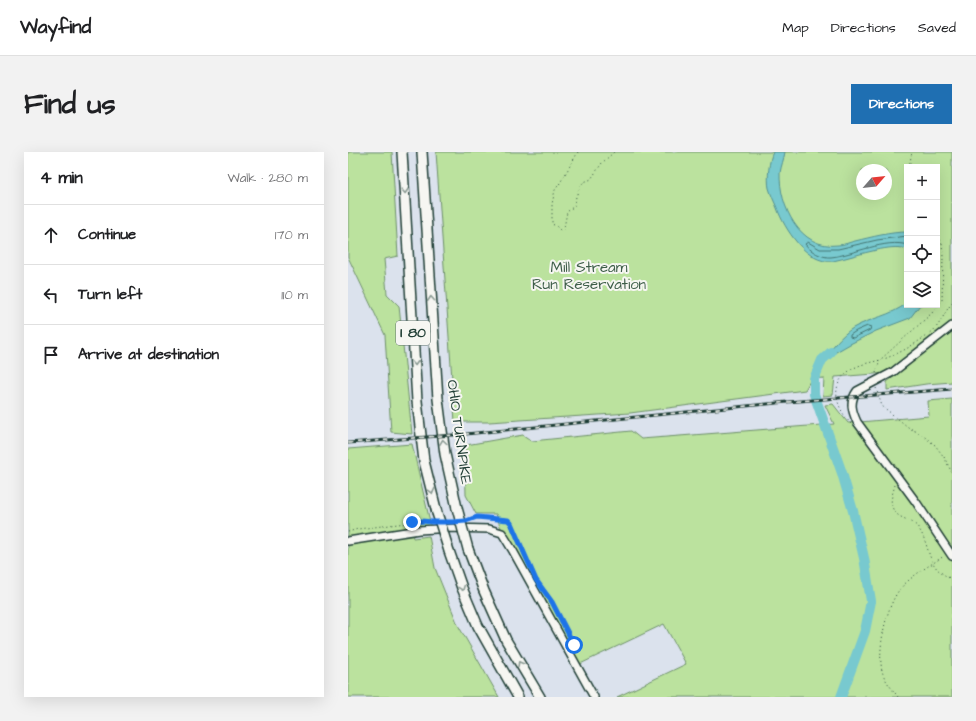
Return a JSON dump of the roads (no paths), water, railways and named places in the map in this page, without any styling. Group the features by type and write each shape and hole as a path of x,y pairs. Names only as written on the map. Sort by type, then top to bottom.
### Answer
{"highway":[{"name":"I 80","path":"402,152 417,401 424,461 437,513 462,588 478,626 518,697"},
{"name":"OHIO TURNPIKE","path":"422,152 438,399 445,454 468,549 484,591 506,640 540,697"}],"street":[{"path":"951,554 916,502 857,422 851,403 853,396 857,391 893,372 952,326"},
{"path":"348,541 419,530 452,528 489,530 502,534 514,551 594,697"}],"water":[{"path":"773,152 785,152 780,173 783,198 794,223 802,233 812,240 824,245 840,245 881,235 904,232 904,248 896,247 884,249 833,261 823,261 814,257 798,244 780,216 768,184 770,160"},
{"path":"904,305 904,308 918,308 910,318 876,331 822,360 840,338 848,331"}],"waterway":[{"path":"831,352 822,360 814,379 814,394 842,473 853,511 864,558 871,601 865,631 841,697"}],"railway":[{"path":"348,443 466,434 787,402 952,389"}],"park label":[{"name":"Mill Stream Run Reservation","path":"589,276"}]}
